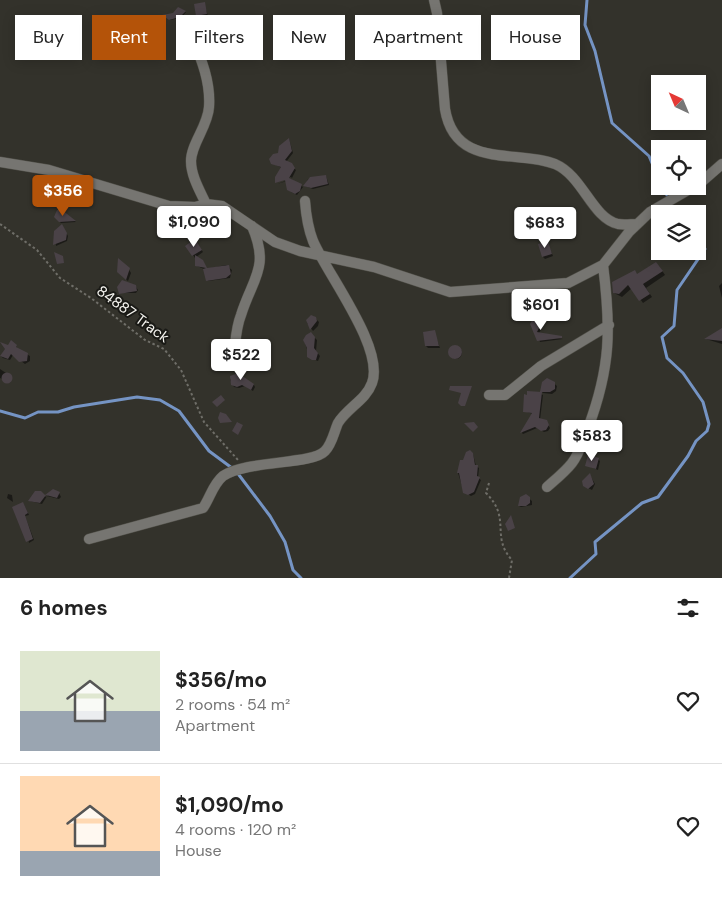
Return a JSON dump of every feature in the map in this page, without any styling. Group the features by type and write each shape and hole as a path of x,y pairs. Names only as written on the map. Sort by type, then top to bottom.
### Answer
{"street":[{"path":"434,0 438,13 447,123 455,134 467,144 493,156 555,164 572,175 601,214 609,221 619,224 637,224"},
{"path":"200,60 208,81 209,107 207,120 191,159 196,180 206,204"},
{"path":"0,162 49,170 169,206 206,204 222,206 276,242 320,256 374,267 450,292 568,282 603,265 637,224 650,212 679,195"},
{"path":"706,177 722,164"},
{"path":"88,539 203,508 222,476 271,462 315,457 325,451 339,423 368,390 373,381 372,360 361,328 320,256 308,226 305,201"},
{"path":"235,346 241,314 256,282 259,269 258,239 252,225"},
{"path":"547,487 573,462 580,450 604,380 609,325 603,265"},
{"path":"489,395 505,395 549,361 609,325"}],"path":[{"name":"84887 Track","path":"0,224 37,250 60,278 91,298 145,340 164,349 181,370 204,422 232,451 244,469"},
{"path":"489,483 486,493 499,510 501,543 504,553 512,560 509,578"}],"building":[{"path":"205,2 207,14 196,15 194,4"},
{"path":"178,7 186,11 182,15 176,15 176,18 169,20 166,15 162,15 173,13"},
{"path":"289,138 292,151 285,160 292,163 295,168 289,178 302,184 300,191 295,194 287,190 285,180 275,183 275,177 281,167 271,164 269,159 273,154 278,153 279,146"},
{"path":"326,175 328,184 311,188 303,186 310,177"},
{"path":"57,210 62,210 76,221 59,222 54,217"},
{"path":"62,224 67,233 66,240 53,245 54,231"},
{"path":"195,239 202,250 192,256 185,246"},
{"path":"548,241 552,254 542,257 538,244"},
{"path":"54,252 63,256 64,263 57,264"},
{"path":"195,255 203,260 207,268 229,265 231,274 226,278 206,281 203,269 206,268 195,266"},
{"path":"118,258 130,268 126,280 117,272"},
{"path":"656,262 663,271 643,284 650,294 639,301 628,285 619,294 613,293 612,282 635,270 637,274"},
{"path":"122,280 136,285 137,291 119,294 117,287"},
{"path":"311,315 316,317 317,321 310,330 306,320"},
{"path":"534,317 539,317 542,322 537,332 562,336 562,338 537,341 530,324"},
{"path":"722,328 722,341 704,339"},
{"path":"435,330 439,346 425,346 423,332"},
{"path":"311,332 315,337 314,348 318,353 316,360 307,357 307,348 303,340"},
{"path":"11,340 17,345 16,347 28,353 27,361 19,362 11,354 8,359 0,356 5,349 0,342 8,345"},
{"path":"455,345 460,347 462,352 460,357 455,359 450,357 448,352 450,347"},
{"path":"5,373 9,373 12,378 11,382 5,383 2,380 2,376"},
{"path":"238,373 254,384 251,390 242,385 237,387 231,385 230,376"},
{"path":"547,378 555,382 555,389 550,392 540,392 542,382"},
{"path":"450,386 472,386 465,406 461,406 458,403 461,393 449,390"},
{"path":"527,391 542,392 539,418 547,420 549,425 546,430 541,431 535,427 520,433 532,413 523,412 524,394 527,395"},
{"path":"221,395 225,400 217,407 212,402"},
{"path":"220,412 226,414 232,422 220,423 218,418"},
{"path":"237,422 243,425 238,435 232,431"},
{"path":"474,422 478,427 473,432 464,423"},
{"path":"470,450 473,453 475,465 478,465 477,476 480,477 474,492 468,495 463,493 459,473 457,473 460,460 463,460 466,452"},
{"path":"588,455 599,458 596,469 585,466"},
{"path":"590,473 594,484 588,489 583,486 582,481"},
{"path":"53,489 60,492 57,498 46,495 40,503 28,501 35,491 41,491 45,495"},
{"path":"526,494 530,497 530,503 526,506 518,506 520,497"},
{"path":"23,502 28,513 25,515 33,539 26,542 12,507"},
{"path":"511,515 515,528 508,531 505,524"}],"waterway":[{"path":"587,0 585,25 595,51 612,123 649,156 651,161"},
{"path":"570,578 596,554 595,542 642,503 658,497 688,456 696,441 707,431 709,424 703,402 683,373 667,358 662,337 674,326 677,290 697,260"},
{"path":"0,411 25,418 38,412 58,412 74,407 137,397 160,400 179,411 209,451 236,471 270,516 285,542 293,570 301,578"}]}
